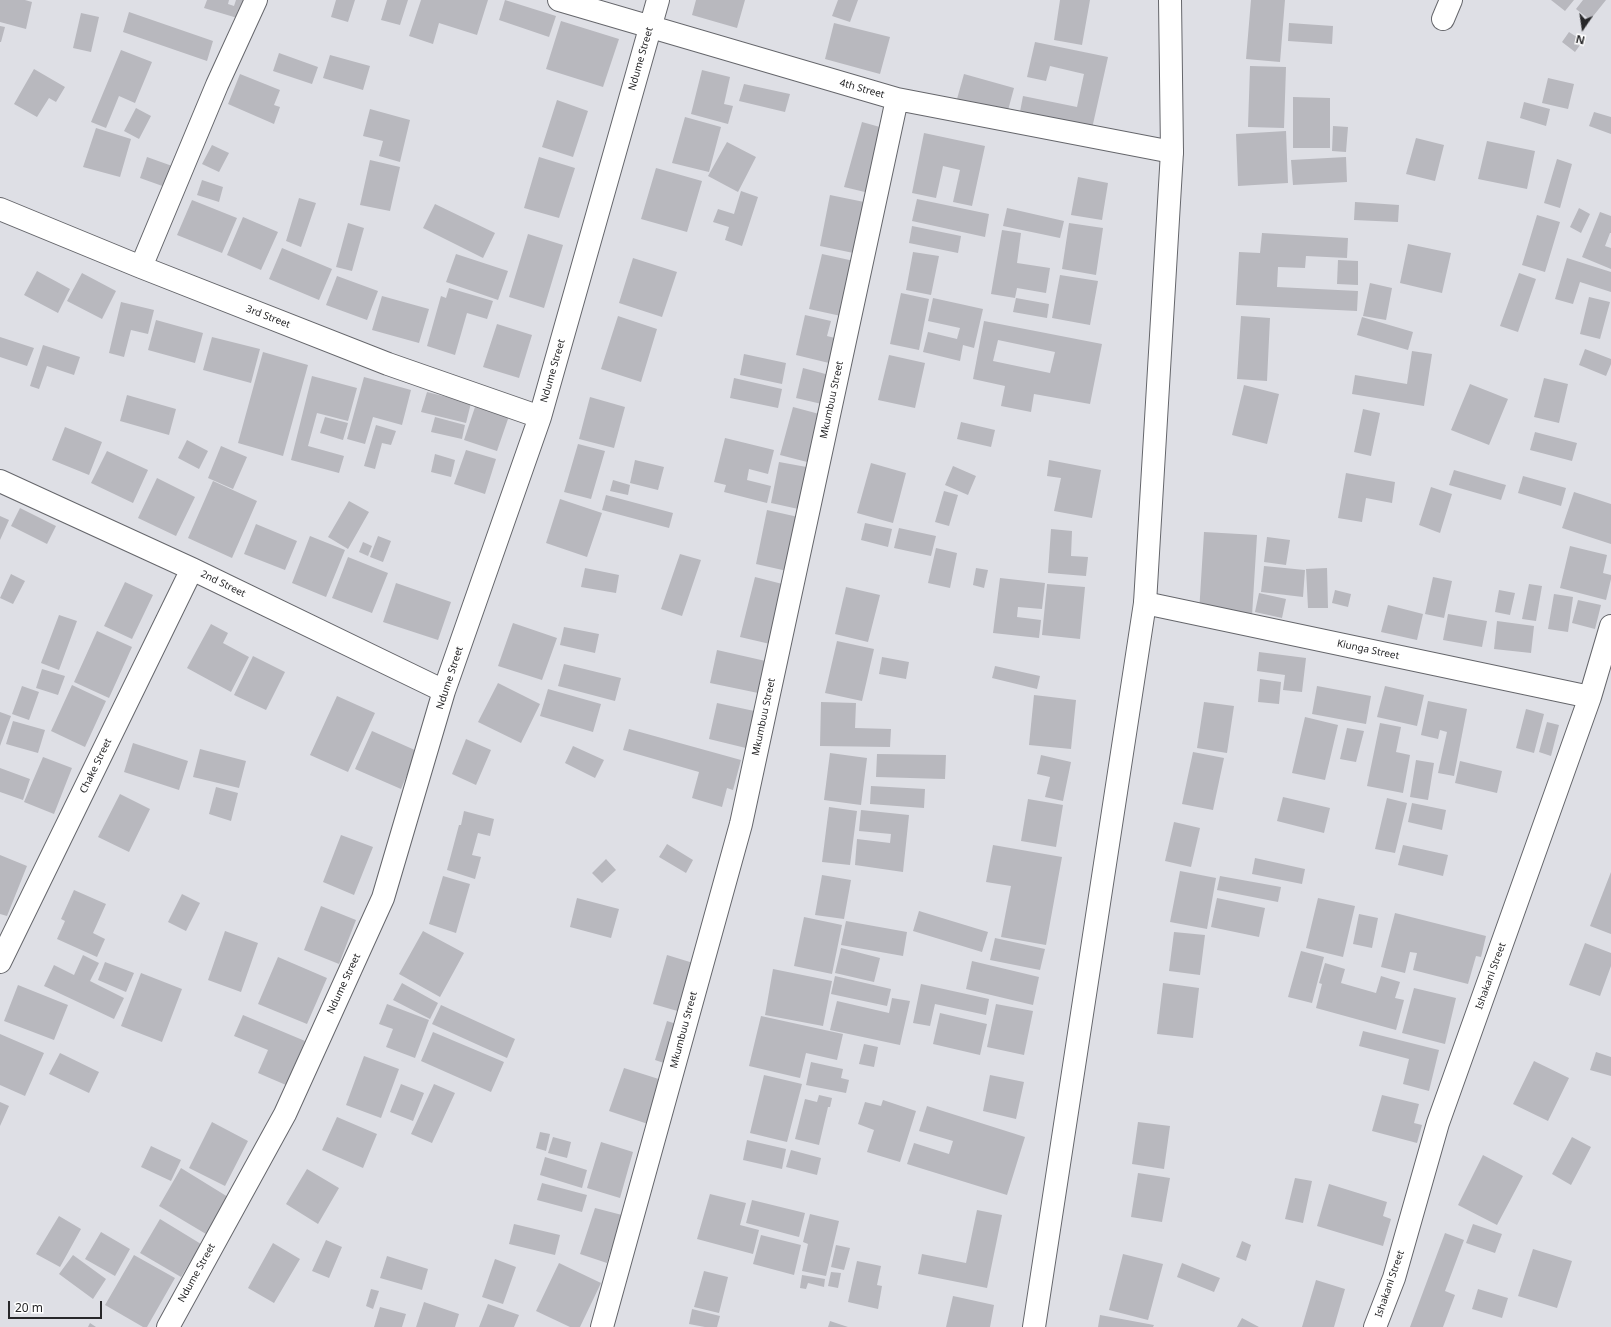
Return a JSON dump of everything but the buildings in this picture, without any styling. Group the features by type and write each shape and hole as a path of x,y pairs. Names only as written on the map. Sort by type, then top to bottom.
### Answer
{"main road":[{"path":"141,267 216,85 256,0"},
{"name":"4th Street","path":"559,0 897,99 1172,152"},
{"name":"Ndume Street","path":"168,1327 284,1114 383,898 444,691 540,417 658,0"},
{"path":"1034,1327 1145,603 1172,152 1170,0"},
{"name":"Mkumbuu Street","path":"602,1327 741,824 897,99"},
{"name":"3rd Street","path":"0,209 141,267 388,364 540,417"},
{"name":"2nd Street","path":"0,481 192,569 444,691"},
{"name":"Chake Street","path":"0,962 192,569"},
{"name":"Kiunga Street","path":"1145,603 1590,697"},
{"name":"Ishakani Street","path":"1375,1327 1394,1278 1438,1123 1590,697 1611,626"}]}
